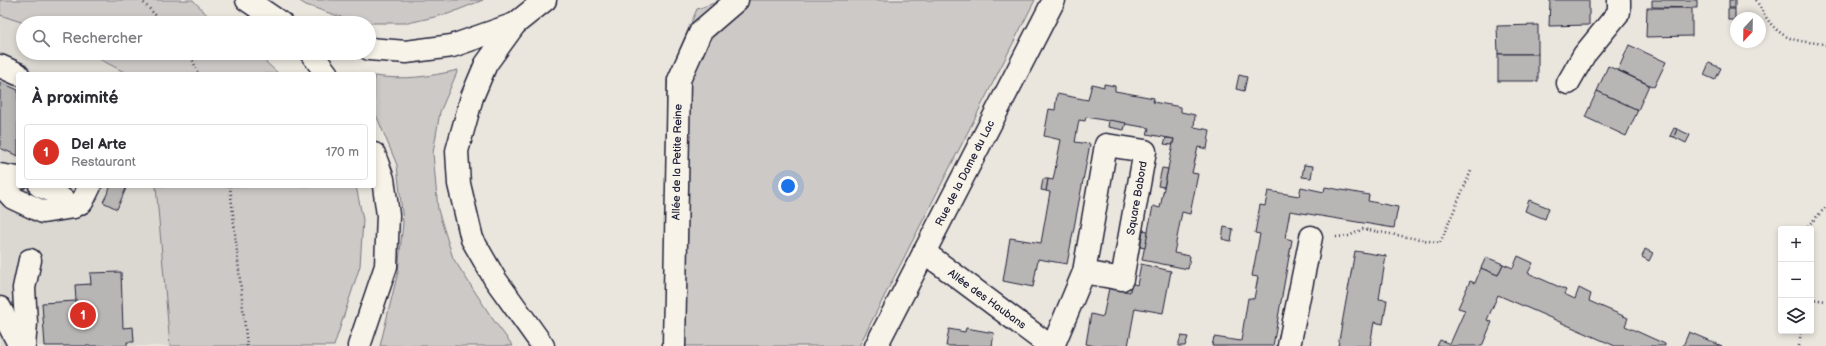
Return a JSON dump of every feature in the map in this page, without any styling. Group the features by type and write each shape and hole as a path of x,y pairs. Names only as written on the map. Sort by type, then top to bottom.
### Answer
{"street":[{"path":"247,0 271,16"},
{"path":"543,346 495,279 472,239 459,184 457,151 472,97 486,64 515,24 545,0"},
{"name":"Allée de la Petite Reine","path":"674,346 678,80 701,31 736,0"},
{"name":"Rue de la Dame du Lac","path":"876,346 1054,0"},
{"path":"1568,83 1584,54 1619,12 1619,0"},
{"path":"376,50 406,52 452,46 515,24"},
{"path":"316,60 325,72"},
{"path":"0,66 16,73"},
{"name":"Square Babord","path":"1041,343 1084,272 1106,145 1145,151 1122,279 1084,272"},
{"path":"359,346 386,266 388,215 383,179 376,160"},
{"path":"0,175 16,178"},
{"path":"0,184 13,198 42,212 73,207 82,202 89,188"},
{"path":"45,188 73,207"},
{"path":"1289,346 1311,237"},
{"name":"Allée des Haubans","path":"924,252 1041,343"},
{"path":"24,346 26,323 24,288 30,260"},
{"path":"0,308 20,346"}],"path":[{"path":"141,0 156,16"},
{"path":"1756,0 1770,24 1786,36 1800,41 1826,46"},
{"path":"193,60 197,72"},
{"path":"1311,237 1349,236 1362,229 1440,243 1471,171"},
{"path":"230,188 247,346"},
{"path":"1808,226 1826,207"},
{"path":"1814,299 1826,301"},
{"path":"1799,346 1801,334"}],"shaded area":[{"path":"0,0 136,16 16,16 16,60 201,60 202,72 16,72 16,188 216,188 236,346 0,346"},
{"path":"0,0 193,0 208,16 16,16 16,20 0,15"},
{"path":"298,0 483,0 448,14 408,23 376,23 376,16 338,16 306,5"},
{"path":"723,0 1035,0 859,346 664,346 667,78 697,9"},
{"path":"101,60 264,60 277,72 124,72"},
{"path":"458,70 440,112 433,153 438,210 453,258 492,318 513,346 380,346 398,272 403,222 397,165 376,115 376,76 396,78 437,74"},
{"path":"156,188 356,188 363,220 360,266 334,346 170,346"}],"building":[{"path":"1550,0 1589,0 1589,25 1549,26"},
{"path":"1652,0 1697,0 1697,8 1652,7"},
{"path":"1729,0 1735,0 1735,8 1729,8"},
{"path":"1647,8 1692,8 1692,36 1646,37"},
{"path":"1728,9 1735,9 1735,12 1730,12 1730,20 1728,20"},
{"path":"1538,25 1538,54 1498,54 1497,26"},
{"path":"1629,45 1666,62 1654,87 1618,70"},
{"path":"1498,54 1538,54 1538,81 1498,81"},
{"path":"1709,63 1721,68 1715,80 1704,75"},
{"path":"1608,66 1649,85 1638,110 1597,91"},
{"path":"1239,75 1247,77 1244,91 1236,89"},
{"path":"0,82 16,89 16,155 0,148"},
{"path":"1092,84 1104,87 1104,84 1115,86 1115,91 1154,98 1153,102 1181,107 1181,112 1195,115 1194,127 1210,130 1207,149 1198,147 1192,173 1198,174 1190,214 1182,212 1174,253 1190,256 1188,269 1142,260 1153,206 1160,208 1174,139 1147,134 1149,128 1086,117 1085,121 1079,120 1075,142 1090,144 1067,264 1038,259 1033,287 1003,281 1010,238 1041,243 1050,192 1046,191 1048,179 1053,180 1061,140 1044,136 1049,109 1055,110 1057,94 1088,100"},
{"path":"1597,91 1638,110 1626,136 1585,117"},
{"path":"1109,120 1126,123 1124,130 1108,127"},
{"path":"1674,128 1677,129 1674,137 1670,136"},
{"path":"1677,129 1690,135 1686,143 1674,137"},
{"path":"1166,138 1174,139 1172,145 1164,144"},
{"path":"1304,165 1313,166 1311,178 1302,177"},
{"path":"1162,168 1168,169 1164,187 1158,186"},
{"path":"1043,179 1048,179 1046,191 1041,190"},
{"path":"1301,187 1324,192 1325,187 1369,195 1368,201 1398,207 1394,228 1290,211 1285,238 1292,240 1273,346 1212,346 1214,337 1241,341 1248,298 1254,299 1258,277 1252,276 1260,234 1255,233 1260,205 1265,206 1268,191 1299,196"},
{"path":"110,188 126,188 117,209 103,202"},
{"path":"1529,200 1549,208 1545,219 1525,211"},
{"path":"1224,227 1233,229 1231,241 1222,239"},
{"path":"1143,230 1148,231 1145,248 1140,247"},
{"path":"1645,249 1653,253 1649,261 1642,257"},
{"path":"1355,251 1386,256 1379,299 1387,300 1383,324 1374,322 1370,346 1338,346"},
{"path":"1518,256 1533,263 1528,273 1566,290 1564,294 1575,299 1579,288 1591,294 1589,301 1628,318 1625,326 1665,344 1665,346 1615,346 1498,295 1487,320 1492,322 1482,346 1437,346 1440,340 1450,344 1465,310 1458,308 1470,281 1475,283 1481,268 1498,275 1503,264 1513,268"},
{"path":"1486,257 1503,264 1498,275 1481,268"},
{"path":"1141,264 1171,271 1163,313 1135,308 1128,346 1095,346 1086,344 1091,314 1103,317 1109,288 1130,292 1131,283 1137,285"},
{"path":"121,272 123,328 133,327 134,342 127,342 127,346 45,346 42,303 76,301 75,285 91,284 90,273"},
{"path":"966,328 994,333 992,346 946,346 949,329 965,332"},
{"path":"1689,332 1722,346 1683,346"},
{"path":"1181,336 1188,337 1185,346 1178,346"}],"place":[{"name":"Del Arte","path":"83,315"}]}
